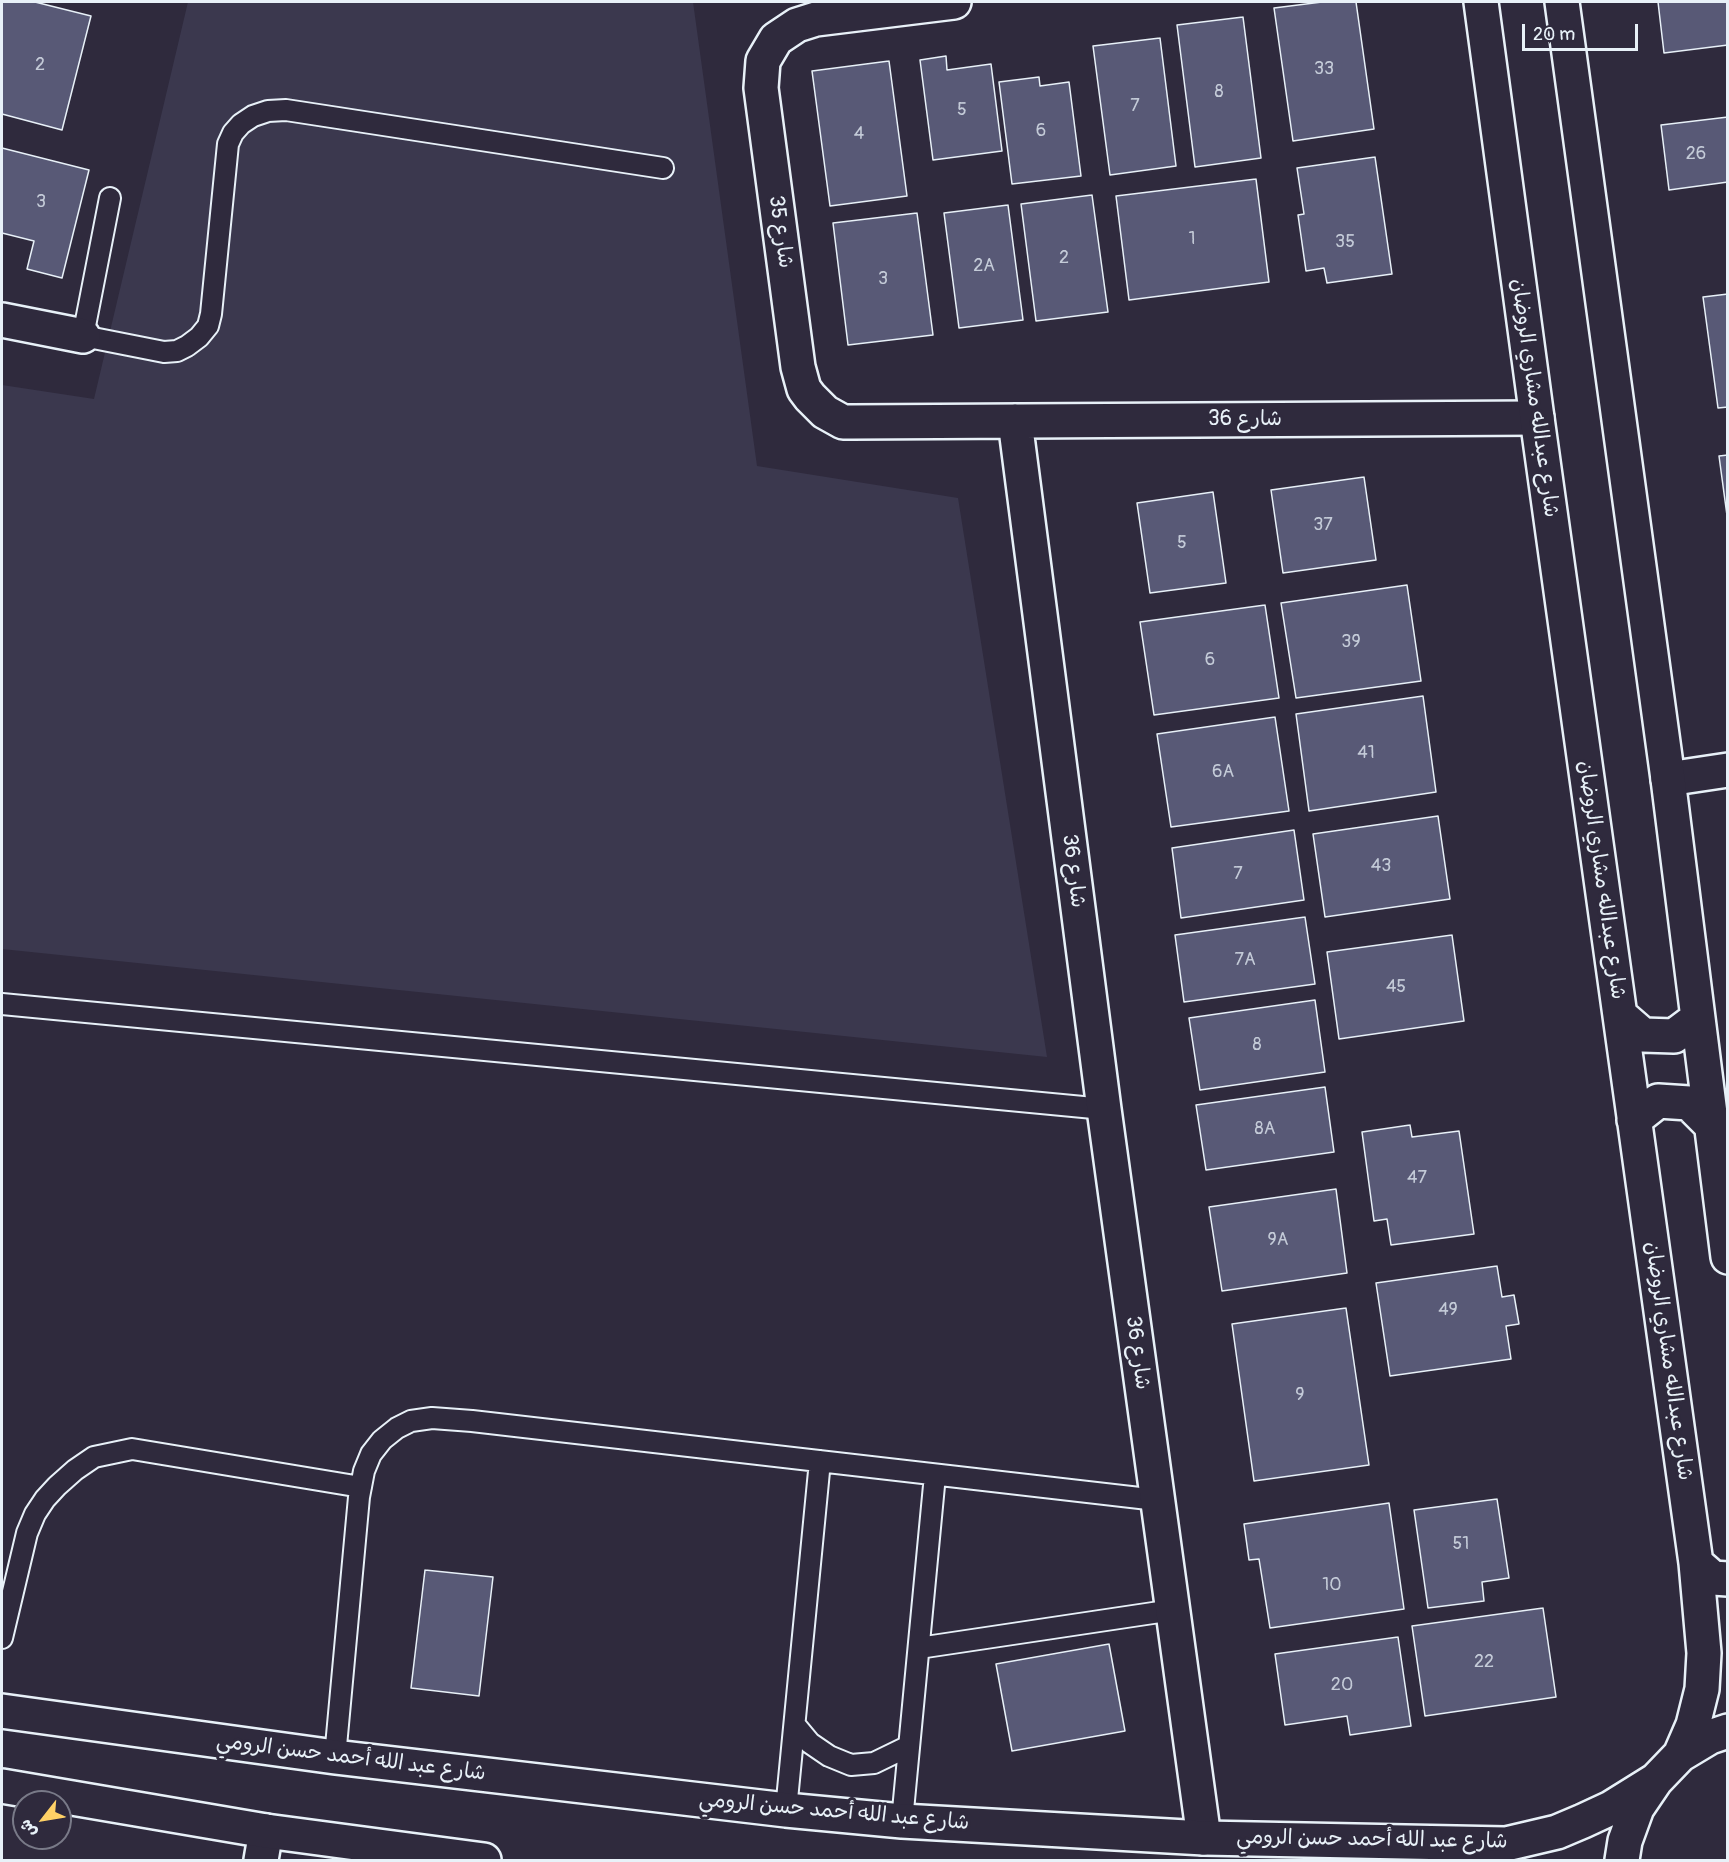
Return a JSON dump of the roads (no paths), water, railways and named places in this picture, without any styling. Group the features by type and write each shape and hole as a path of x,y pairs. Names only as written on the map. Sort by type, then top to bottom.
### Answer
{"street":[{"name":"شارع 35","path":"954,2 816,20 797,25 776,39 763,61 760,88 798,367 804,389 810,398 825,412 843,422 1015,421"},
{"name":"شارع عبدالله مشاري الروضان","path":"1481,2 1696,1563 1703,1642 1702,1689 1693,1725 1680,1755"},
{"path":"1562,2 1668,779 1728,1257"},
{"path":"2,320 83,336"},
{"name":"شارع 36","path":"1204,1838 1104,1109 1015,421 1537,418"},
{"path":"1668,779 1728,770"},
{"path":"1620,1015 1643,1035 1674,1036 1698,1018"},
{"path":"1634,1120 1658,1101 1668,1101 1689,1103 1710,1124"},
{"path":"1696,1563 1713,1578 1728,1579"},
{"name":"شارع عبد الله أحمد حسن الرومي","path":"2,1711 336,1757 786,1810 902,1821 1204,1838 1506,1844 1557,1832 1611,1808 1656,1780"},
{"path":"1622,1860 1625,1841 1637,1808 1656,1780 1680,1755 1710,1737 1728,1731"},
{"path":"2,1786 263,1846 484,1860"},
{"path":"1462,1844 1497,1860"}],"lane":[{"path":"110,198 83,336 164,352 177,351 199,337 208,326 228,144 240,124 253,116 268,111 286,110 663,168"},
{"path":"2,1004 1104,1109"},
{"path":"336,1757 361,1487 371,1455 382,1440 397,1428 411,1421 432,1418 472,1420 1157,1500"},
{"path":"2,1638 27,1533 35,1514 45,1498 57,1486 94,1457 132,1449 361,1487"},
{"path":"786,1810 820,1461"},
{"path":"902,1821 935,1474"},
{"path":"918,1648 1173,1610"},
{"path":"795,1725 810,1743 828,1756 851,1765 874,1763 909,1746"}]}
